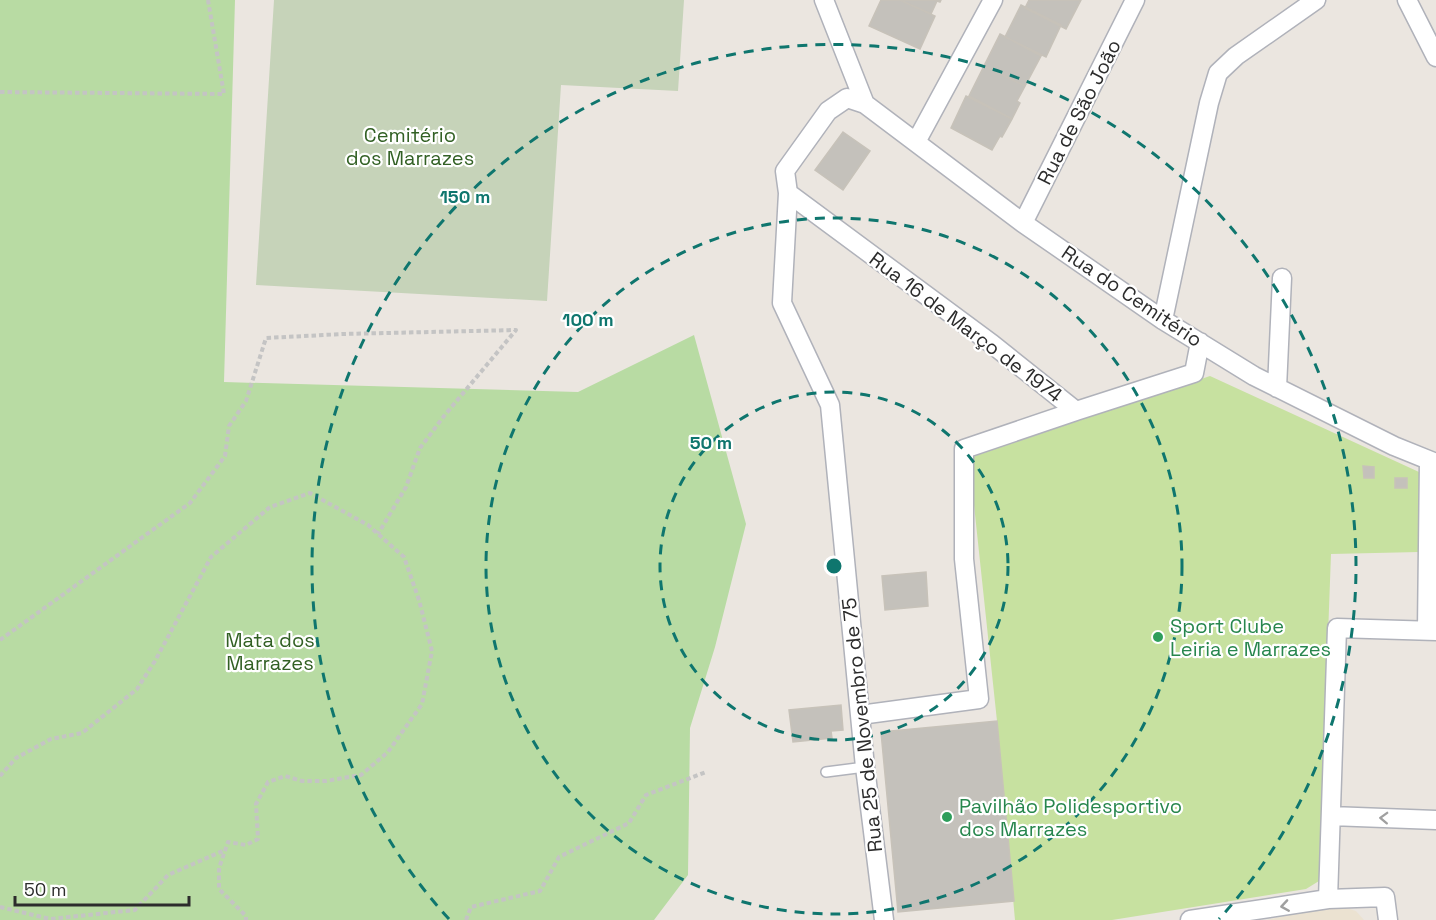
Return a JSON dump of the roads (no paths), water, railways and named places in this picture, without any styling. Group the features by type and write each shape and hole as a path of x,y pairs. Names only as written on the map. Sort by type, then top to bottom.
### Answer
{"street":[{"path":"824,0 865,104"},
{"path":"916,142 993,0"},
{"name":"Rua de São João","path":"1023,223 1135,0"},
{"path":"1163,320 1209,103 1218,73 1236,56 1316,0"},
{"path":"1407,0 1436,57"},
{"name":"Rua do Cemitério","path":"847,98 865,104 1023,223 1163,320 1254,376 1394,446 1432,462"},
{"name":"Rua 25 de Novembro de 75","path":"847,98 828,111 785,171 788,193 782,303 830,405 865,767 884,920"},
{"name":"Rua 16 de Março de 1974","path":"788,193 992,344 1076,411 1194,373 1200,342"},
{"path":"1277,388 1282,278"},
{"path":"860,715 979,699 964,559 964,449 1076,411"},
{"path":"1328,899 1337,628 1432,631 1432,462"},
{"path":"1332,816 1436,820"},
{"path":"1190,920 1328,899 1385,897 1388,920"}],"lane":[{"path":"826,772 865,767"}],"place":[{"name":"Sport Clube Leiria e Marrazes","path":"1158,637"},
{"name":"Pavilhão Polidesportivo dos Marrazes","path":"947,817"}],"park label":[{"name":"Cemitério dos Marrazes","path":"410,146"},
{"name":"Mata dos Marrazes","path":"270,652"}]}
